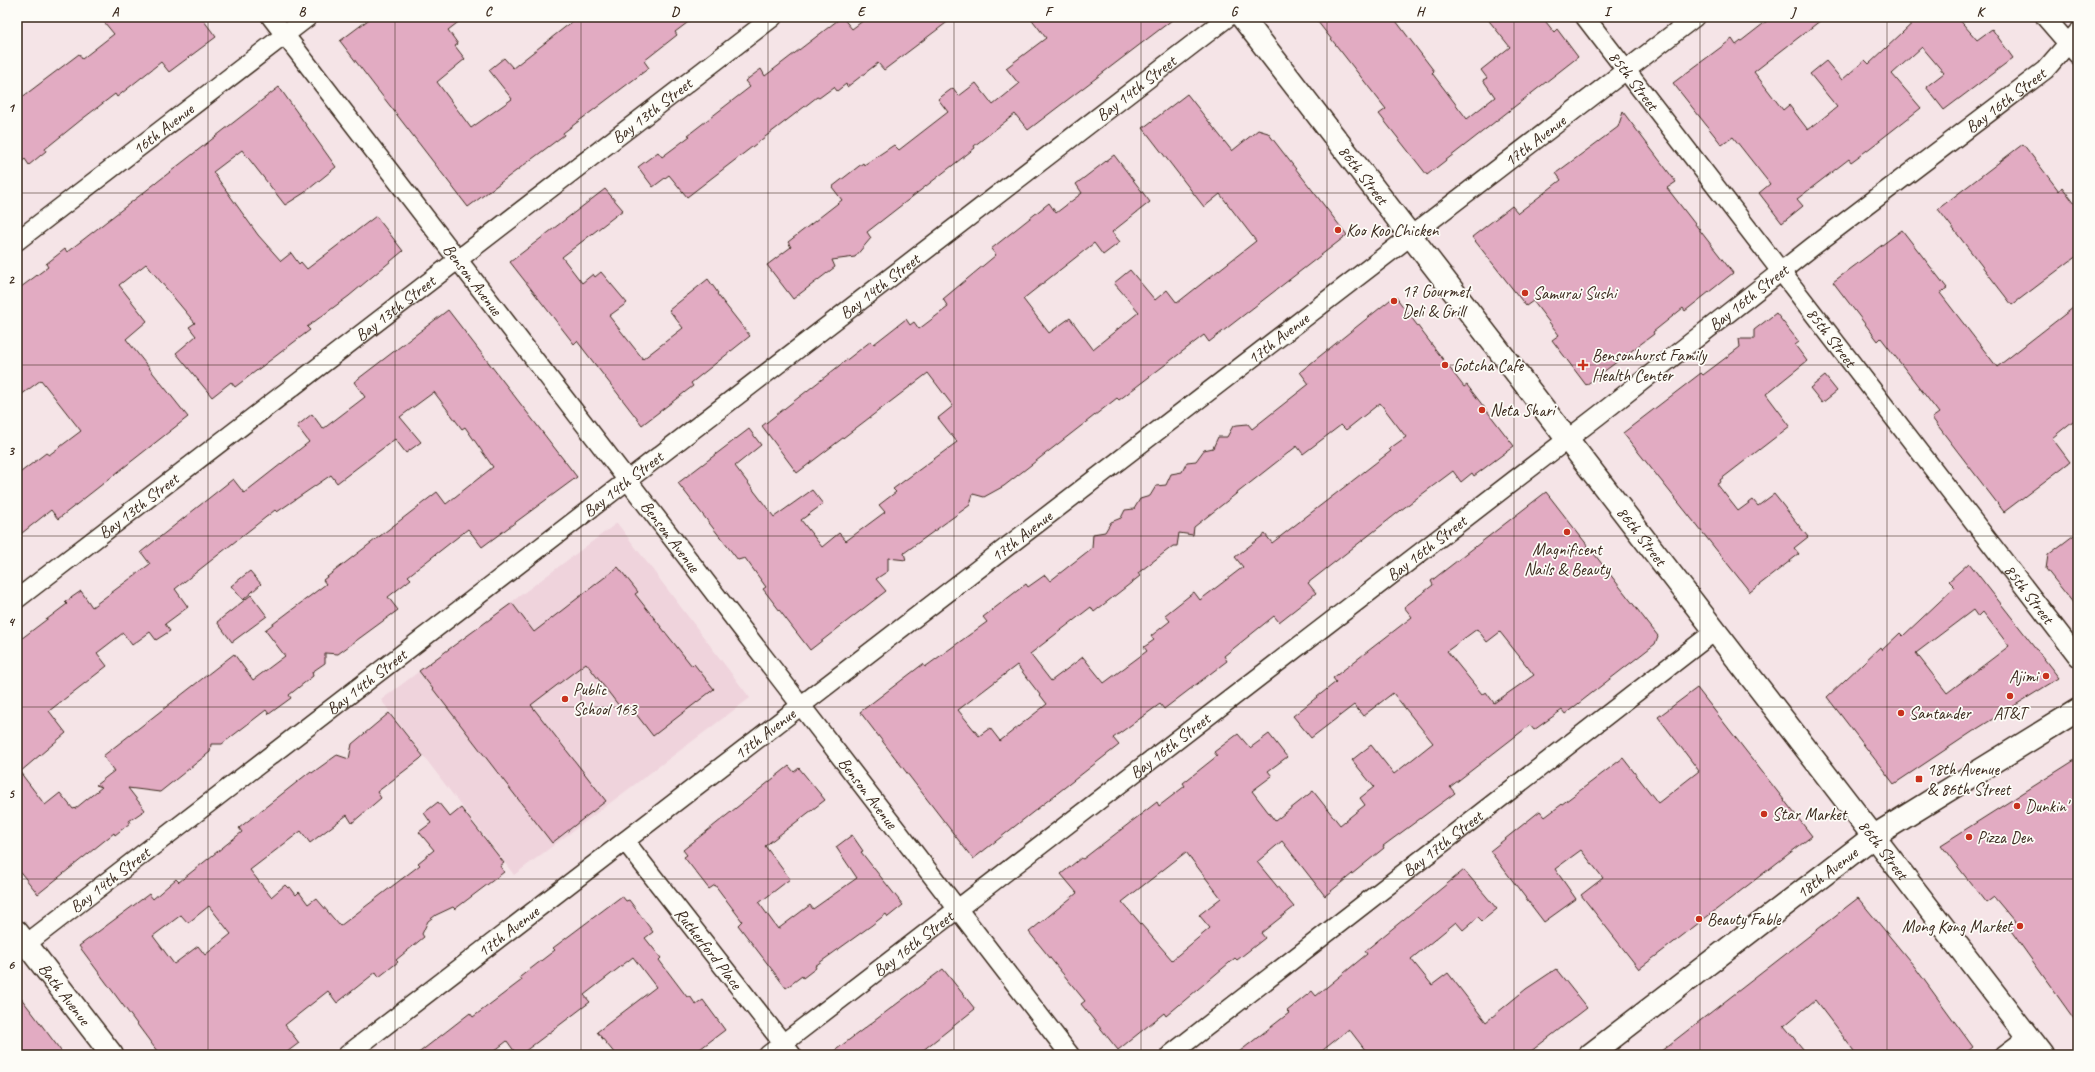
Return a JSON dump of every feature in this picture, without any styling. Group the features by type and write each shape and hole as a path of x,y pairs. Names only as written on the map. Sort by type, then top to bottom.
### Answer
{"main road":[{"name":"86th Street","path":"1242,17 2042,1055"},
{"name":"18th Avenue","path":"1590,1055 1874,836 2078,710"},
{"name":"Bath Avenue","path":"20,942 112,1055"}],"street":[{"name":"Benson Avenue","path":"271,17 1070,1055"},
{"name":"16th Avenue","path":"17,241 308,17"},
{"name":"Bay 13th Street","path":"17,599 773,17"},
{"name":"Bay 14th Street","path":"20,942 628,480 1228,17"},
{"name":"85th Street","path":"1585,17 2078,657"},
{"name":"17th Avenue","path":"347,1055 1695,17"},
{"path":"2045,17 2075,44"},
{"name":"Bay 16th Street","path":"768,1055 788,1049 957,908 1568,439 1781,270 2045,70 2075,44"},
{"name":"Bay 17th Street","path":"1170,1055 1715,631"},
{"name":"Rutherford Place","path":"625,841 788,1049"},
{"path":"2004,1055 2028,1037"}],"shaded area":[{"name":"Public School 163","path":"617,523 750,698 514,875 381,700"}],"building":[{"path":"100,17 201,17 216,37 169,72 161,62 117,97 115,94 81,120 45,149 46,151 29,165 25,159 17,165 17,101 79,54 82,59 114,34"},
{"path":"372,17 465,17 448,30 458,44 455,46 465,59 437,82 471,128 512,99 489,70 504,58 513,68 578,17 695,17 675,32 677,35 644,61 649,68 563,133 564,135 468,207 340,41"},
{"path":"842,17 852,29 868,17 954,17 884,70 878,63 847,87 846,84 837,91 834,87 819,98 817,97 687,197 669,175 653,187 638,167 658,152 662,157 750,87 745,81 761,69 765,76"},
{"path":"1030,17 1176,17 1028,130 1015,114 974,146 975,148 867,232 871,238 855,257 832,260 835,267 793,299 767,265 791,247 788,242 842,200 832,187 863,163 864,165 894,145 899,150 948,112 938,99 953,88 959,96 976,83 993,105 1019,84 1006,68 1046,38"},
{"path":"1314,17 1393,17 1434,71 1432,73 1467,119 1495,97 1483,80 1487,78 1481,70 1510,47 1486,17 1542,17 1554,32 1557,29 1578,57 1427,175 1379,114 1386,109"},
{"path":"1772,17 1825,17 1754,72 1783,110 1789,105 1808,130 1837,107 1810,74 1826,61 1842,80 1865,60 1869,64 1919,17 1957,17 1977,40 1992,29 2013,58 1944,110 1926,87 1944,73 1922,47 1892,74 1921,108 1851,162 1849,159 1797,199 1803,206 1782,223 1759,193 1770,184 1733,137 1722,145 1673,83 1732,39 1736,45"},
{"path":"279,87 336,167 304,193 285,205 242,150 213,172 258,235 281,261 291,253 299,264 301,262 307,269 376,216 403,251 349,296 307,327 310,330 235,387 231,382 212,397 176,353 196,336 189,327 195,323 146,264 119,285 147,321 126,339 188,417 58,519 51,510 17,537 17,475 46,453 49,455 81,431 41,380 17,398 17,290 48,267 46,264 65,249 67,252"},
{"path":"1187,94 1232,151 1258,130 1268,133 1347,235 1209,342 1204,335 1119,400 1117,398 1004,486 984,497 973,494 970,505 904,553 906,560 888,558 888,571 876,579 886,591 810,650 763,589 766,587 745,558 738,560 678,483 749,429 761,445 735,466 774,517 812,490 823,504 801,520 822,547 839,533 846,541 885,512 879,505 896,492 893,489 957,442 938,418 953,406 928,373 797,473 762,426 871,341 874,344 906,319 910,325 914,322 919,329 948,307 943,299 996,255 991,249 1049,203 1056,213 1082,193 1076,184 1114,155 1150,202 1112,232 1120,242 1103,255 1094,243 1023,299 1049,333 1070,318 1093,349 1139,312 1114,283 1130,270 1155,300 1167,290 1177,303 1256,241 1220,194 1204,207 1143,128"},
{"path":"1623,112 1676,182 1667,188 1733,273 1685,311 1683,308 1653,332 1654,334 1586,385 1552,340 1559,335 1533,301 1526,306 1472,237 1512,206 1518,213 1561,180 1556,173 1618,127"},
{"path":"2023,144 2059,191 2062,187 2078,208 2078,255 2012,305 1938,209"},
{"path":"605,189 623,210 562,257 582,283 593,274 595,277 601,272 627,303 609,316 643,359 683,328 669,310 708,279 718,293 717,294 750,336 691,383 693,386 642,425 577,341 574,344 510,262"},
{"path":"1902,230 1947,288 1940,293 1997,367 2078,304 2078,417 2052,438 2070,462 2004,512 1932,418 1939,413 1881,338 1878,341 1833,282"},
{"path":"1395,296 1464,387 1467,385 1514,446 1474,476 1472,473 1461,482 1453,471 1405,507 1308,583 1316,593 1279,622 1274,616 1224,656 1227,661 1164,709 1160,704 1113,738 1119,745 973,859 860,712 923,664 925,667 987,622 983,617 1026,584 1028,587 1045,575 1050,581 1092,548 1093,534 1105,532 1111,522 1121,518 1125,510 1134,509 1140,499 1150,496 1156,486 1166,485 1171,474 1182,472 1187,462 1196,461 1204,450 1213,448 1218,437 1227,437 1233,426 1248,424 1252,429 1309,384 1300,372","holes":["1380,403 1406,437 1389,449 1391,451 1272,543 1265,534 1235,557 1243,567 1200,600 1194,592 1165,615 1170,621 1151,636 1154,640 1144,647 1147,651 1104,683 1083,657 1051,681 1030,654 1091,607 1094,612 1140,576 1138,573 1173,546 1177,546 1179,533 1193,535 1194,527 1297,446 1303,454 1341,425 1346,430","1017,665 1047,704 1000,741 990,728 979,736 958,710"]},
{"path":"448,310 577,477 482,547 468,529 408,576 411,579 388,597 398,610 338,654 325,653 325,663 312,672 313,676 289,695 291,698 269,714 266,710 222,744 211,744 210,752 160,792 128,788 145,810 129,821 130,823 115,835 114,833 38,894 17,868 17,642 67,604 65,602 81,591 92,607 150,564 141,552 233,479 244,493 309,442 297,426 312,414 323,429 365,397 354,382","holes":["434,392 462,429 465,427 493,467 446,504 437,492 323,580 326,584 265,630 285,656 253,680 234,654 103,756 114,771 96,785 102,787 76,808 73,809 60,793 45,805 20,772 66,733 49,711 107,666 97,653 123,633 132,645 150,632 156,640 170,631 165,624 188,607 175,589 275,510 277,512 331,475 337,483 395,439 406,453 421,442 400,417"]},
{"path":"1776,313 1799,342 1795,345 1807,361 1766,394 1790,426 1720,480 1721,482 1717,484 1738,511 1753,500 1758,506 1774,494 1808,537 1794,548 1799,554 1750,592 1623,433 1701,373 1703,375 1740,347 1739,339 1754,339 1754,330"},
{"path":"1825,376 1837,391 1822,403 1810,388"},
{"path":"1546,492 1658,636 1655,644 1565,714 1562,710 1534,730 1530,725 1450,787 1455,793 1383,846 1384,848 1325,896 1282,841 1257,862 1294,907 1261,933 1265,938 1237,960 1235,958 1166,1016 1164,1013 1118,1050 1081,1004 1085,1001 1029,932 1077,893 1061,874 1157,802 1159,806 1185,786 1183,783 1217,756 1214,752 1238,734 1250,748 1269,734 1287,757 1268,771 1272,776 1252,791 1275,821 1313,791 1340,825 1365,805 1360,798 1374,787 1352,760 1371,745 1394,774 1433,743 1393,693 1363,716 1354,705 1311,738 1293,716 1336,682 1333,678 1412,617 1404,607 1433,585 1431,581","holes":["1477,629 1487,642 1500,632 1534,675 1494,703 1486,692 1482,694 1447,651","1186,852 1221,898 1199,915 1210,928 1172,960 1122,902"]},
{"path":"2078,532 2078,609 2046,569 2048,555"},
{"path":"1969,563 2059,678 1975,730 1894,784 1827,697 1880,647 1882,650 1900,633 1903,636 1955,587 1949,581","holes":["1973,610 1978,617 1983,612 2009,646 1947,693 1916,653"]},
{"path":"618,567 638,592 635,594 692,666 694,664 714,689 653,736 633,710 626,715 586,663 531,705 606,801 552,843 419,671 512,603 534,632"},
{"path":"250,571 261,584 243,600 231,586"},
{"path":"251,595 267,616 232,642 217,622"},
{"path":"1697,688 1812,836 1639,969 1581,895 1603,878 1581,850 1555,869 1576,899 1544,922 1490,851 1540,811 1545,817 1623,758 1658,803 1699,771 1658,717"},
{"path":"389,713 423,756 377,792 381,798 352,823 347,815 310,843 301,831 250,870 271,897 285,885 288,888 290,887 296,895 299,892 308,904 316,898 340,926 420,865 418,863 434,850 419,832 431,823 424,813 438,802 450,817 461,808 504,863 500,866 504,872 455,909 453,907 436,915 428,921 422,934 424,937 396,960 398,962 379,977 376,972 337,1003 328,991 285,1025 299,1043 283,1055 160,1055 79,946 149,894 153,899 176,879 179,882 242,832 239,828 311,771 312,773 337,755 349,759 352,744","holes":["209,906 231,934 205,955 198,946 174,964 153,936 181,915 188,923"]},
{"path":"2078,758 2078,995 2074,1019 2009,928 2015,922 1994,897 1986,903 1941,845"},
{"path":"789,766 794,772 799,768 825,800 765,846 790,879 759,903 778,929 810,905 813,909 857,878 836,847 852,835 863,851 861,852 903,905 888,917 886,914 815,966 816,968 803,978 802,976 786,988 738,925 742,921 715,885 709,889 684,857 687,855 683,850"},
{"path":"1464,870 1497,909 1482,921 1478,917 1463,930 1456,922 1411,959 1432,985 1448,973 1486,1022 1526,989 1556,969 1587,1008 1526,1055 1369,1055 1349,1029 1317,1055 1235,1055 1289,1013 1287,1011 1312,991 1316,996 1367,954 1365,951"},
{"path":"622,896 626,901 629,900 653,932 645,938 661,958 659,960 687,997 690,996 696,1005 703,1000 725,1030 692,1055 616,1055 597,1032 656,987 633,957 584,995 590,1002 520,1055 517,1055 507,1041 489,1055 416,1055 470,1013 473,1017 522,980 520,977 555,950 553,948"},
{"path":"1858,898 1914,966 1973,1047 1963,1055 1857,1055 1815,1000 1784,1026 1808,1055 1656,1055"},
{"path":"943,969 975,1009 917,1055 829,1055"},
{"path":"17,993 34,1015 64,1055 17,1055"}],"place":[{"name":"Koo Koo Chicken","path":"1338,230"},
{"name":"Samurai Sushi","path":"1525,293"},
{"name":"17 Gourmet Deli & Grill","path":"1394,301"},
{"name":"Gotcha Cafe","path":"1445,365"},
{"name":"Bensonhurst Family Health Center","path":"1583,365"},
{"name":"Neta Shari","path":"1482,410"},
{"name":"Magnificent Nails & Beauty","path":"1567,532"},
{"name":"Ajimi","path":"2046,676"},
{"name":"AT&T","path":"2010,696"},
{"name":"Public School 163","path":"565,699"},
{"name":"Santander","path":"1901,713"},
{"name":"18th Avenue & 86th Street","path":"1919,779"},
{"name":"Dunkin'","path":"2017,806"},
{"name":"Star Market","path":"1764,814"},
{"name":"Pizza Den","path":"1969,837"},
{"name":"Beauty Fable","path":"1699,919"},
{"name":"Mong Kong Market","path":"2020,926"}]}
